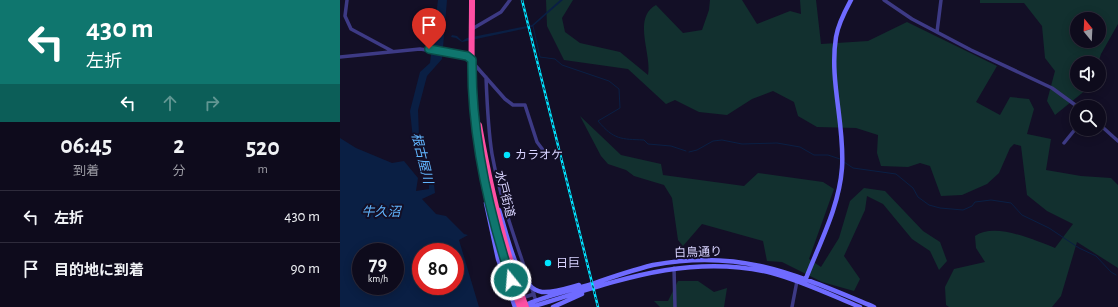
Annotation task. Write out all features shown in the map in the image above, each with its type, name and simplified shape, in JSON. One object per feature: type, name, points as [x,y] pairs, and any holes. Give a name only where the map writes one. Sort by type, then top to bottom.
[{"type":"highway","name":"水戸街道","points":[[472,0],[472,86],[482,155],[500,245],[520,299],[526,307]]},
{"type":"highway","name":"水戸街道","points":[[482,155],[521,307]]},
{"type":"main road","points":[[804,282],[837,198],[842,168],[842,148],[834,67],[836,35],[851,0]]},
{"type":"main road","points":[[482,155],[479,167],[490,228],[498,259],[515,307]]},
{"type":"main road","points":[[494,199],[522,277],[528,285],[537,291],[546,292],[619,278]]},
{"type":"main road","name":"白鳥通り","points":[[531,307],[667,263],[716,260],[762,266],[874,307]]},
{"type":"main road","name":"白鳥通り","points":[[630,274],[696,265],[732,266],[766,272],[804,282],[860,307]]},
{"type":"main road","points":[[553,307],[619,278]]},
{"type":"main road","name":"白鳥通り","points":[[521,307],[619,278]]},
{"type":"street","points":[[347,0],[345,16],[351,29],[393,51]]},
{"type":"street","points":[[472,29],[501,12],[510,0]]},
{"type":"street","points":[[884,0],[901,13],[937,32],[1047,85],[1070,101]]},
{"type":"street","points":[[937,32],[941,0]]},
{"type":"street","points":[[340,57],[393,51],[429,49],[467,56],[509,103],[513,105],[525,105],[537,142],[543,150]]},
{"type":"street","points":[[486,77],[492,153],[505,206],[538,307]]},
{"type":"street","points":[[1106,130],[1118,141]]},
{"type":"street","points":[[1064,143],[1070,136]]},
{"type":"street","points":[[482,155],[492,153]]},
{"type":"street","points":[[674,268],[675,307]]},
{"type":"street","points":[[792,307],[797,281]]},
{"type":"street","points":[[520,299],[534,294]]},
{"type":"green space","points":[[546,0],[573,0],[562,18],[565,32],[580,43],[620,52],[648,75],[649,66],[644,37],[645,18],[649,11],[656,5],[683,33],[702,30],[709,10],[710,0],[742,0],[757,24],[790,11],[801,14],[800,0],[816,0],[821,44],[868,41],[907,22],[997,66],[976,102],[1000,115],[1010,97],[1029,99],[1034,109],[1027,134],[1051,139],[1046,170],[1081,176],[1111,178],[1118,185],[1118,268],[1077,242],[1061,296],[1052,307],[949,307],[946,305],[945,287],[954,269],[985,262],[976,248],[975,236],[983,232],[1004,232],[1026,237],[1055,248],[1073,224],[1047,211],[1027,195],[1021,146],[1014,144],[1010,148],[999,173],[987,184],[962,195],[941,196],[930,166],[920,163],[908,167],[881,166],[877,153],[878,135],[856,128],[817,127],[798,116],[794,102],[773,91],[752,99],[727,115],[699,112],[675,100],[666,104],[628,69],[564,60],[547,26]]},
{"type":"green space","points":[[980,0],[1118,0],[1118,24],[1106,45],[1106,12],[1070,12],[1070,48],[1104,48],[1100,56],[1070,56],[1070,92],[1083,92],[1074,100],[1070,100],[1070,103],[1055,115],[1047,101],[1055,71],[1045,58],[1042,26],[1024,3],[980,3]]},
{"type":"green space","points":[[580,116],[621,155],[661,164],[663,175],[744,186],[758,173],[823,182],[834,189],[809,259],[821,267],[839,238],[850,201],[864,188],[885,191],[923,231],[940,242],[947,261],[939,270],[930,251],[912,239],[883,204],[867,196],[865,210],[844,256],[860,279],[854,291],[822,282],[782,262],[767,261],[763,241],[702,224],[683,246],[678,240],[672,198],[664,185],[634,176],[626,170],[608,164],[601,156]]},
{"type":"green space","points":[[678,281],[698,281],[714,292],[727,288],[724,307],[660,307],[654,301],[668,301]]},
{"type":"water","name":"牛久沼","points":[[438,0],[447,0],[442,59],[427,76],[418,110],[419,137],[425,152],[425,161],[433,176],[435,193],[422,199],[436,214],[446,216],[464,234],[468,235],[459,240],[460,243],[412,243],[412,295],[464,295],[464,257],[479,307],[340,307],[340,138],[356,148],[392,163],[404,161],[418,178],[416,191],[429,189],[429,181],[419,163],[420,154],[413,139],[410,111],[420,72],[430,63]]},
{"type":"water","points":[[560,0],[563,0],[532,27],[462,42],[451,37],[452,35],[457,36],[462,41],[467,38],[532,25]]},
{"type":"waterway","points":[[533,26],[540,57],[555,59],[562,65],[609,81],[619,89],[620,108],[598,121],[609,132],[624,139],[644,140],[648,144],[671,146],[686,151]]},
{"type":"waterway","points":[[689,152],[697,150],[713,141],[722,140],[742,144],[777,143],[800,147],[814,155],[828,155],[840,159]]},
{"type":"waterway","points":[[844,162],[853,168],[896,174],[913,188],[918,197],[929,205],[940,208],[963,210],[972,206],[975,202],[991,200],[1011,203],[1022,215],[1049,228],[1079,248],[1096,256],[1111,272],[1116,275]]},
{"type":"railway","points":[[522,0],[598,307]]},
{"type":"place","name":"カラオケ","points":[[507,155]]},
{"type":"place","name":"日巨","points":[[548,263]]},
{"type":"route","points":[[429,49],[467,56],[472,60],[472,86],[480,156],[489,202],[511,280]]},
{"type":"water label","name":"根古屋川","points":[[423,158]]}]
